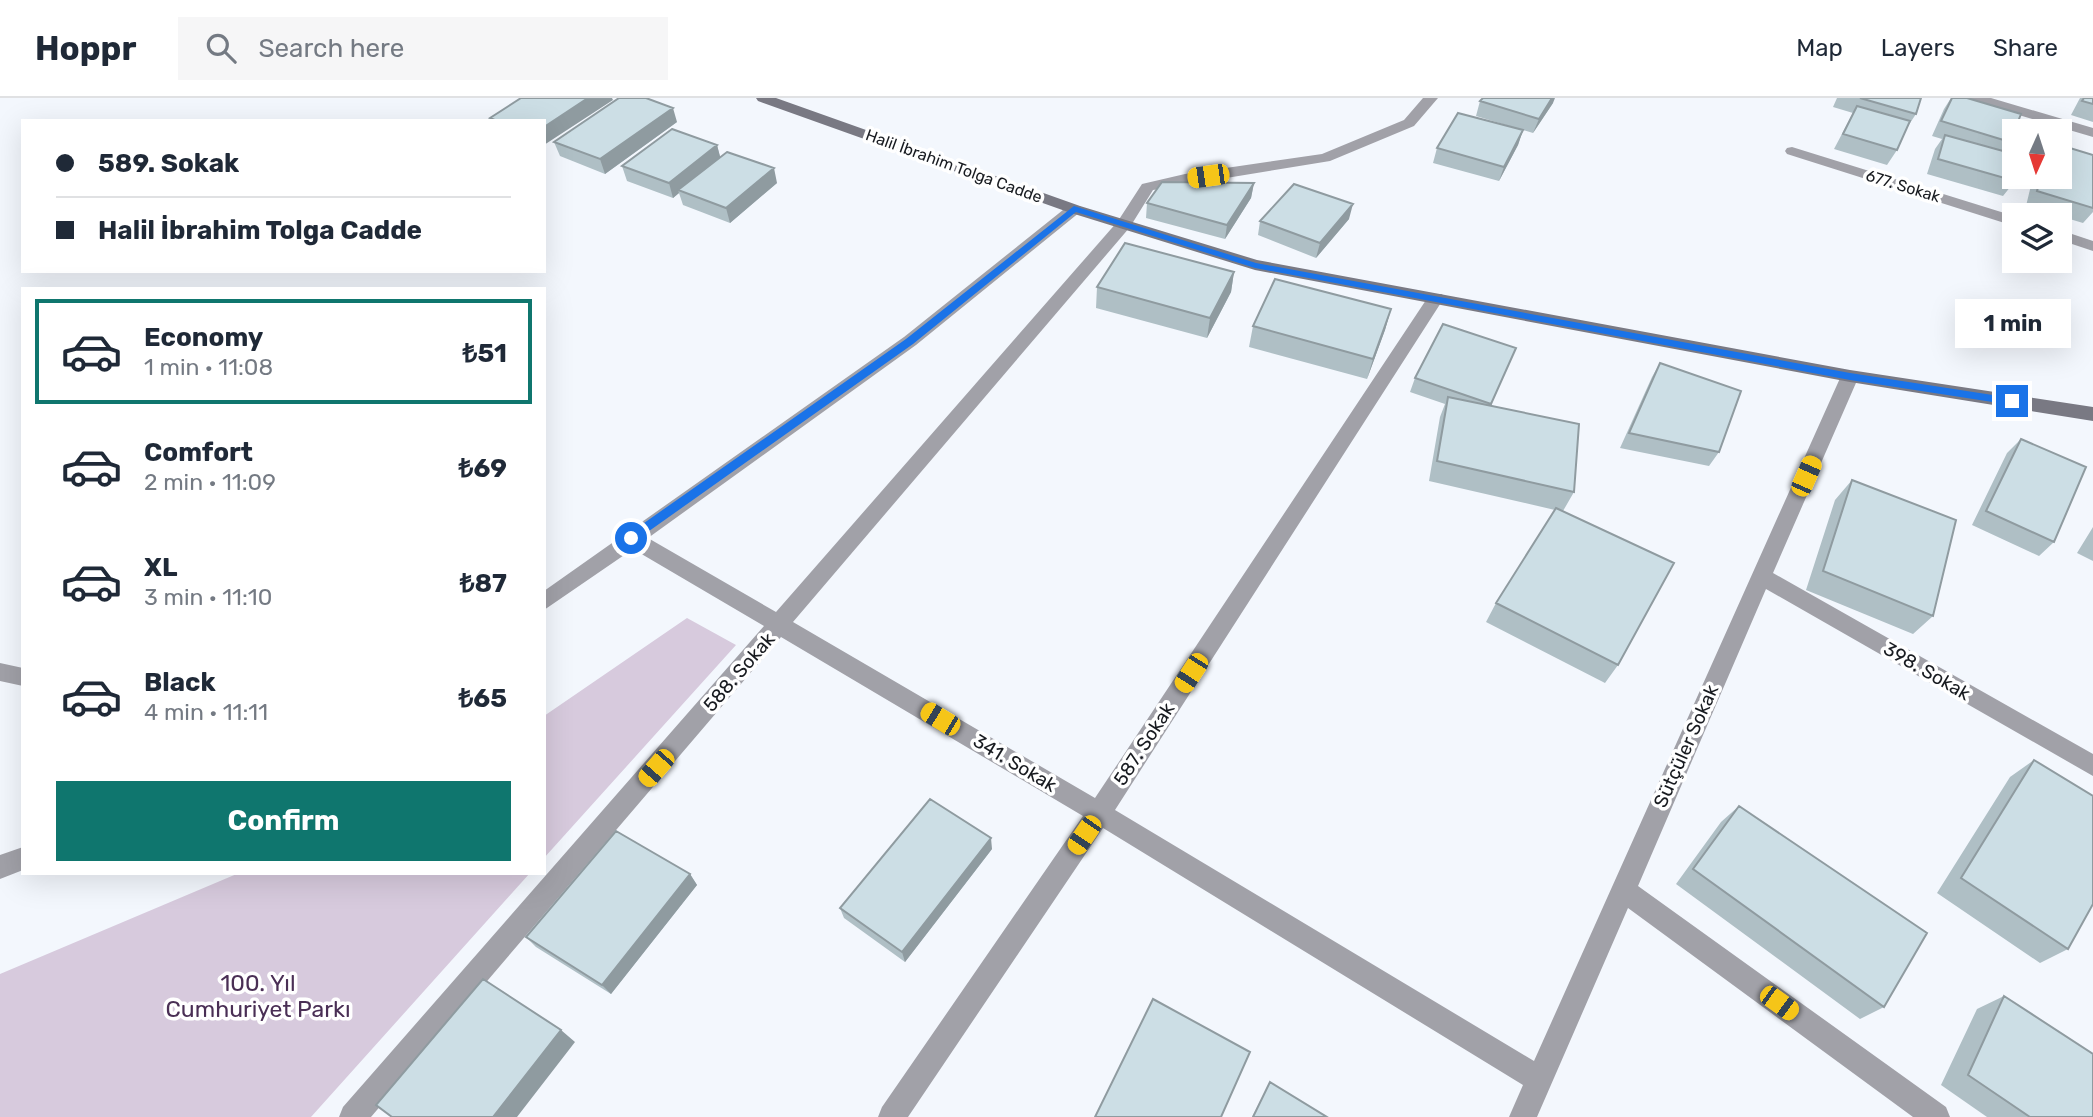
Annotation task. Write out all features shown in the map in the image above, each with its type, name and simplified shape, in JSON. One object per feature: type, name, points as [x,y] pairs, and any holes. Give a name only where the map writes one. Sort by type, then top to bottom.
[{"type":"street","name":"Halil İbrahim Tolga Cadde","points":[[763,98],[1074,209],[1255,265],[1850,376],[2093,414]]},
{"type":"street","name":"588. Sokak","points":[[353,1117],[1124,224],[1147,187],[1325,158],[1409,123],[1431,98]]},
{"type":"street","points":[[1976,98],[2093,133]]},
{"type":"street","name":"677. Sokak","points":[[1792,151],[2002,217]]},
{"type":"street","points":[[546,601],[909,341],[1074,209]]},
{"type":"street","points":[[2072,239],[2093,246]]},
{"type":"street","name":"587. Sokak","points":[[892,1117],[1099,813],[1436,298]]},
{"type":"street","name":"Sütçüler Sokak","points":[[1523,1117],[1850,376]]},
{"type":"street","name":"341. Sokak","points":[[631,538],[1099,813],[1540,1080]]},
{"type":"street","name":"398. Sokak","points":[[1761,576],[2093,766]]},
{"type":"street","points":[[0,672],[21,677]]},
{"type":"street","points":[[0,867],[21,859]]},
{"type":"street","points":[[1623,890],[1936,1117]]},
{"type":"green space","points":[[687,618],[736,645],[546,856],[546,715]]},
{"type":"green space","name":"100. Yıl Cumhuriyet Parkı","points":[[234,875],[528,875],[311,1117],[0,1117],[0,974]]},
{"type":"building","points":[[521,98],[588,98],[546,126],[546,119],[490,118]]},
{"type":"building","points":[[619,98],[646,98],[673,108],[600,159],[554,142]]},
{"type":"building","points":[[1483,98],[1552,98],[1539,119],[1480,101]]},
{"type":"building","points":[[1860,98],[1921,98],[1916,114]]},
{"type":"building","points":[[1952,98],[1967,98],[2021,114],[2019,119],[2002,119],[2002,140],[1941,121]]},
{"type":"building","points":[[2084,98],[2093,98],[2093,104],[2082,101]]},
{"type":"building","points":[[1857,106],[1910,121],[1897,150],[1843,134]]},
{"type":"building","points":[[1458,113],[1523,130],[1504,167],[1437,148]]},
{"type":"building","points":[[672,129],[717,145],[669,183],[622,166]]},
{"type":"building","points":[[1945,135],[2002,151],[2002,177],[1938,159]]},
{"type":"building","points":[[2072,149],[2093,155],[2093,208],[2037,191],[2072,189]]},
{"type":"building","points":[[727,152],[774,168],[726,208],[678,190]]},
{"type":"building","points":[[1162,182],[1254,183],[1227,225],[1147,203]]},
{"type":"building","points":[[1294,184],[1353,204],[1320,243],[1260,221]]},
{"type":"building","points":[[1125,243],[1234,272],[1210,318],[1097,287]]},
{"type":"building","points":[[1275,279],[1391,309],[1373,359],[1253,326]]},
{"type":"building","points":[[1443,324],[1516,348],[1491,404],[1415,378]]},
{"type":"building","points":[[1660,363],[1741,391],[1719,452],[1629,433]]},
{"type":"building","points":[[1448,397],[1579,424],[1574,492],[1437,461]]},
{"type":"building","points":[[2021,439],[2086,467],[2054,542],[1986,511]]},
{"type":"building","points":[[1852,480],[1956,520],[1933,616],[1823,571]]},
{"type":"building","points":[[1556,508],[1674,563],[1618,665],[1496,603]]},
{"type":"building","points":[[2034,760],[2093,796],[2093,904],[2068,949],[1961,878]]},
{"type":"building","points":[[930,799],[991,838],[902,952],[840,908]]},
{"type":"building","points":[[1739,806],[1927,933],[1884,1007],[1693,869]]},
{"type":"building","points":[[616,831],[690,874],[602,985],[526,937]]},
{"type":"building","points":[[483,979],[561,1030],[493,1117],[392,1117],[376,1105]]},
{"type":"building","points":[[2004,996],[2093,1054],[2093,1117],[2030,1117],[1968,1075]]},
{"type":"building","points":[[1153,999],[1250,1052],[1221,1117],[1095,1117]]},
{"type":"building","points":[[1270,1082],[1327,1117],[1253,1117]]},
{"type":"route","points":[[631,538],[909,341],[1074,209],[1255,265],[1850,376],[2012,401]]}]
